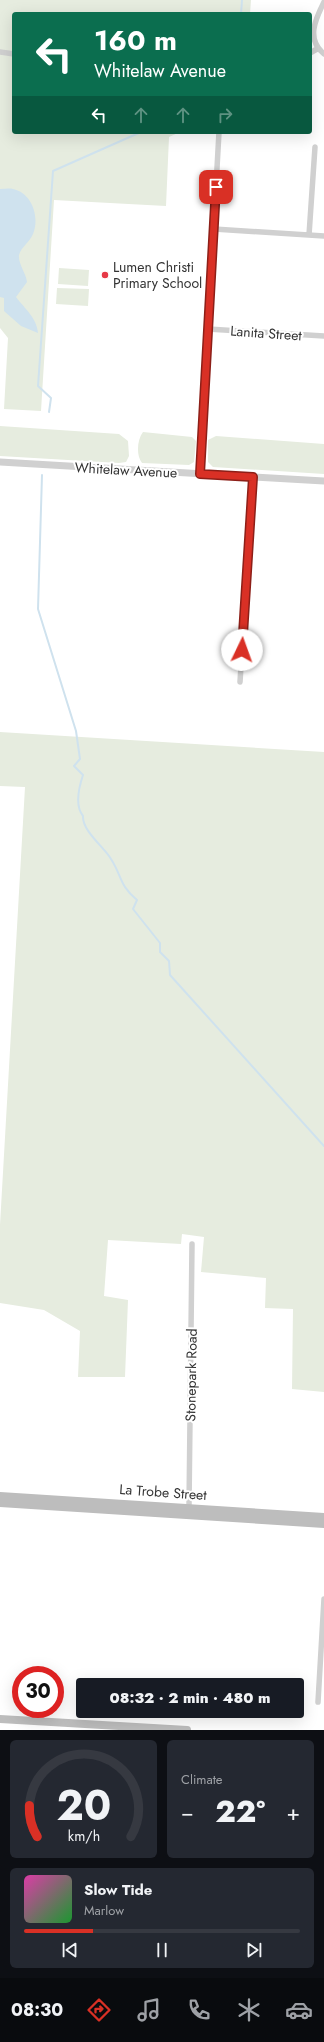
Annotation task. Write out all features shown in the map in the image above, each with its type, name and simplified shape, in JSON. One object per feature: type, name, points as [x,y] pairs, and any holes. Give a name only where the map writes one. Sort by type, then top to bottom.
[{"type":"main road","name":"La Trobe Street","points":[[0,1496],[189,1511],[324,1524]]},
{"type":"main road","name":"La Trobe Street","points":[[0,1503],[324,1516]]},
{"type":"main road","points":[[0,1720],[187,1730]]},
{"type":"street","points":[[324,2],[313,27],[313,38],[318,49],[324,54]]},
{"type":"street","points":[[312,52],[318,49]]},
{"type":"street","points":[[0,52],[12,54]]},
{"type":"street","points":[[200,474],[219,134]]},
{"type":"street","points":[[309,235],[315,147]]},
{"type":"street","points":[[214,229],[324,236]]},
{"type":"street","name":"Lanita Street","points":[[208,329],[324,336]]},
{"type":"street","name":"Whitelaw Avenue","points":[[0,462],[324,481]]},
{"type":"street","points":[[240,682],[253,477]]},
{"type":"street","name":"Stonepark Road","points":[[189,1511],[192,1244]]},
{"type":"street","points":[[318,1702],[324,1599]]},
{"type":"shaded area","points":[[0,0],[251,0],[250,12],[12,12],[12,134],[176,134],[169,137],[166,206],[54,200],[41,411],[4,409],[8,338],[0,328]]},
{"type":"shaded area","points":[[59,268],[89,270],[88,286],[58,284]]},
{"type":"shaded area","points":[[57,288],[89,289],[88,306],[56,304]]},
{"type":"shaded area","points":[[0,426],[119,434],[128,441],[129,456],[126,462],[119,463],[0,456]]},
{"type":"shaded area","points":[[143,432],[192,437],[196,441],[194,462],[189,465],[142,463],[138,448],[139,439]]},
{"type":"shaded area","points":[[216,436],[324,444],[324,474],[213,467],[208,462],[208,440]]},
{"type":"shaded area","points":[[0,732],[324,752],[324,1392],[292,1389],[293,1309],[265,1308],[266,1278],[201,1272],[204,1237],[182,1234],[181,1244],[108,1240],[104,1296],[128,1300],[125,1377],[78,1377],[80,1331],[44,1310],[0,1303],[0,1225],[25,787],[0,786]]},
{"type":"water","points":[[0,189],[20,191],[30,201],[35,213],[36,220],[33,234],[19,255],[27,282],[16,297],[33,318],[38,333],[21,326],[4,311],[4,298],[0,297]]},
{"type":"waterway","points":[[241,12],[242,0]]},
{"type":"waterway","points":[[49,412],[51,398],[38,386],[53,171],[136,134]]},
{"type":"waterway","points":[[42,475],[38,609],[76,731],[80,759],[74,766],[83,775],[78,801],[80,812],[83,816],[86,828],[111,859],[127,890],[137,900],[133,909],[160,943],[160,952],[169,961],[170,975],[324,1146]]},
{"type":"place","name":"Lumen Christi Primary School","points":[[105,275]]},
{"type":"route","points":[[216,187],[200,474],[253,477],[242,650]]}]
